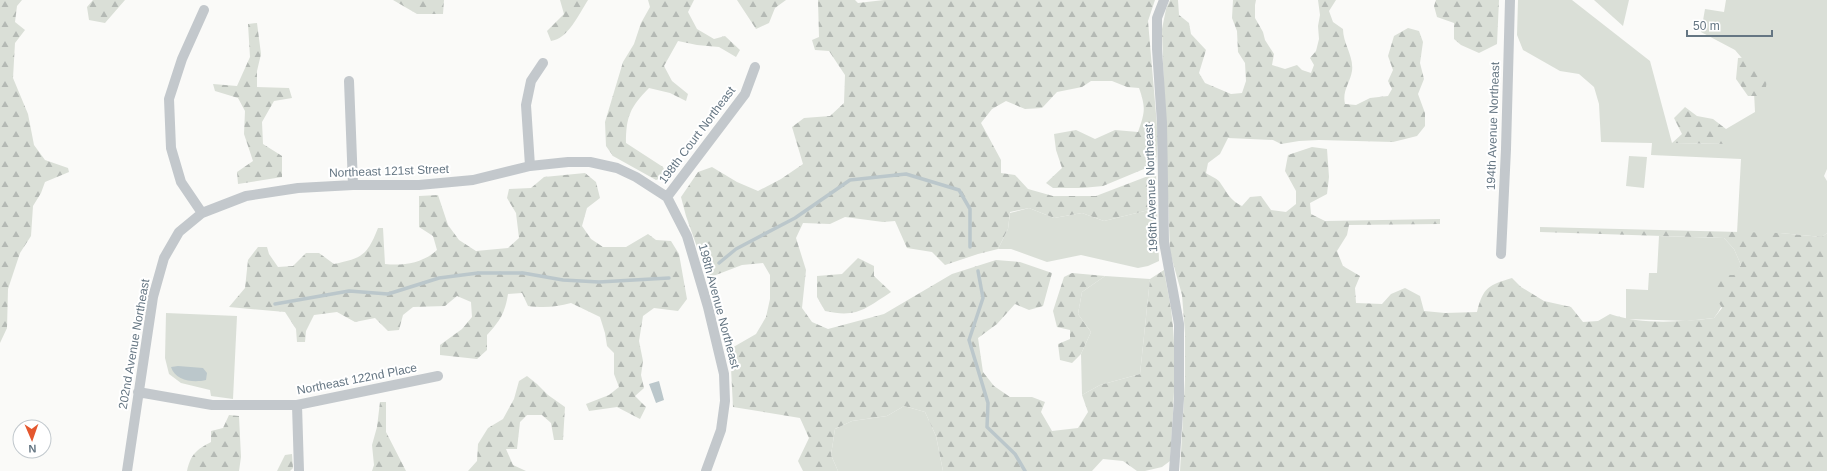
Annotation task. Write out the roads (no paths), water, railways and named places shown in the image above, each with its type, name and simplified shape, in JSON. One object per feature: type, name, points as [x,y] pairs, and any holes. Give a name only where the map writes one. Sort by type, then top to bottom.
[{"type":"street","name":"196th Avenue Northeast","points":[[1164,0],[1157,18],[1157,49],[1162,123],[1164,242],[1179,324],[1179,400],[1174,471]]},
{"type":"street","name":"194th Avenue Northeast","points":[[1502,254],[1510,0]]},
{"type":"street","points":[[202,213],[182,182],[171,148],[169,99],[182,58],[204,10]]},
{"type":"street","points":[[530,166],[526,105],[531,81],[543,63]]},
{"type":"street","name":"198th Court Northeast","points":[[668,197],[745,94],[755,67]]},
{"type":"street","points":[[349,81],[353,185]]},
{"type":"street","name":"Northeast 121st Street","points":[[202,213],[246,196],[298,188],[353,185],[419,186],[473,180],[530,166],[568,162],[590,162],[617,168],[636,177],[668,197]]},
{"type":"street","name":"198th Avenue Northeast","points":[[668,197],[687,236],[708,307],[724,374],[725,401],[721,430],[706,471]]},
{"type":"street","name":"202nd Avenue Northeast","points":[[128,471],[138,392],[153,298],[164,258],[179,232],[202,213]]},
{"type":"street","name":"Northeast 122nd Place","points":[[138,392],[212,405],[297,405],[438,376]]},
{"type":"street","points":[[297,405],[299,471]]},
{"type":"waterway","points":[[719,263],[736,249],[795,218],[850,180],[906,174],[959,190],[970,209],[970,247]]},
{"type":"waterway","points":[[978,271],[983,298],[969,340],[988,403],[987,427],[1015,454],[1025,471]]},
{"type":"waterway","points":[[275,304],[349,291],[388,294],[439,278],[478,273],[523,273],[563,280],[599,282],[669,278]]}]
